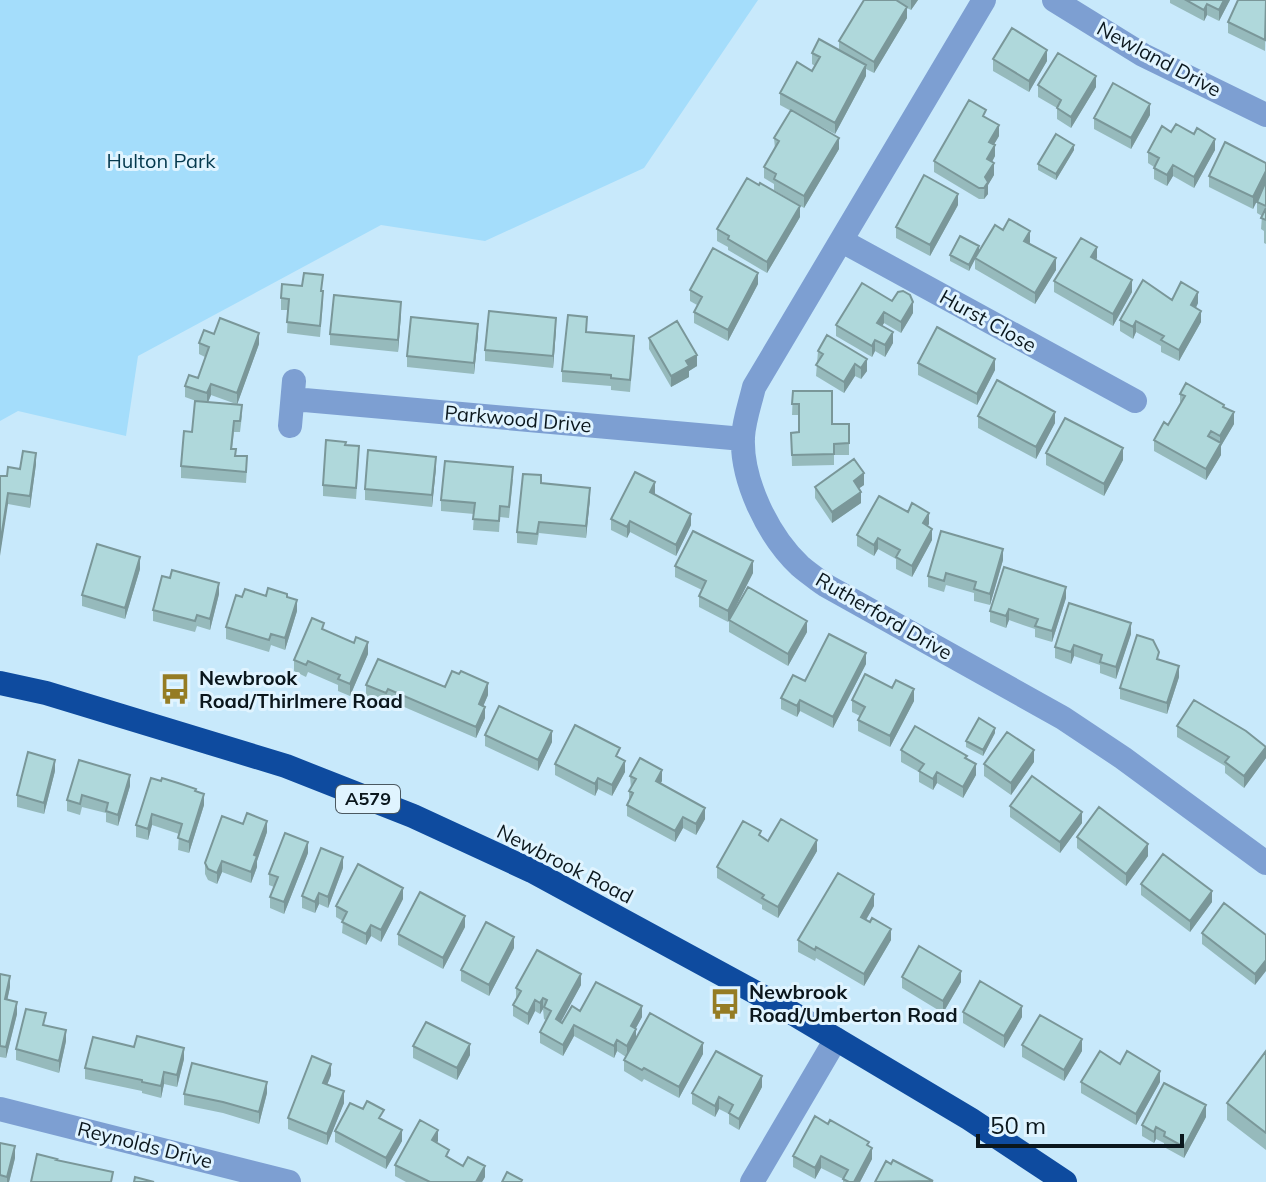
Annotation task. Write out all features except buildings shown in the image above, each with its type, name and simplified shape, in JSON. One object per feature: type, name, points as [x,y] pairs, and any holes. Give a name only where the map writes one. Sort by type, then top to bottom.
[{"type":"highway","name":"Newbrook Road","points":[[0,683],[46,693],[286,766],[413,816],[532,871],[756,992],[970,1119],[1065,1182]]},
{"type":"street","name":"Rutherford Drive","points":[[984,0],[754,387],[743,439],[746,475],[777,539],[799,565],[825,585],[1063,718],[1266,863]]},
{"type":"street","name":"Newland Drive","points":[[1054,0],[1143,55],[1266,115]]},
{"type":"street","name":"Hurst Close","points":[[842,241],[1134,403]]},
{"type":"street","name":"Parkwood Drive","points":[[290,426],[294,390],[743,439]]},
{"type":"street","points":[[752,1182],[836,1039]]},
{"type":"street","name":"Reynolds Drive","points":[[0,1109],[289,1182]]},
{"type":"green space","name":"Hulton Park","points":[[0,0],[758,0],[644,168],[485,241],[381,225],[138,356],[126,436],[18,411],[0,421]]},
{"type":"place","name":"Newbrook Road/Thirlmere Road","points":[[175,689]]},
{"type":"place","name":"Newbrook Road/Umberton Road","points":[[725,1004]]}]
